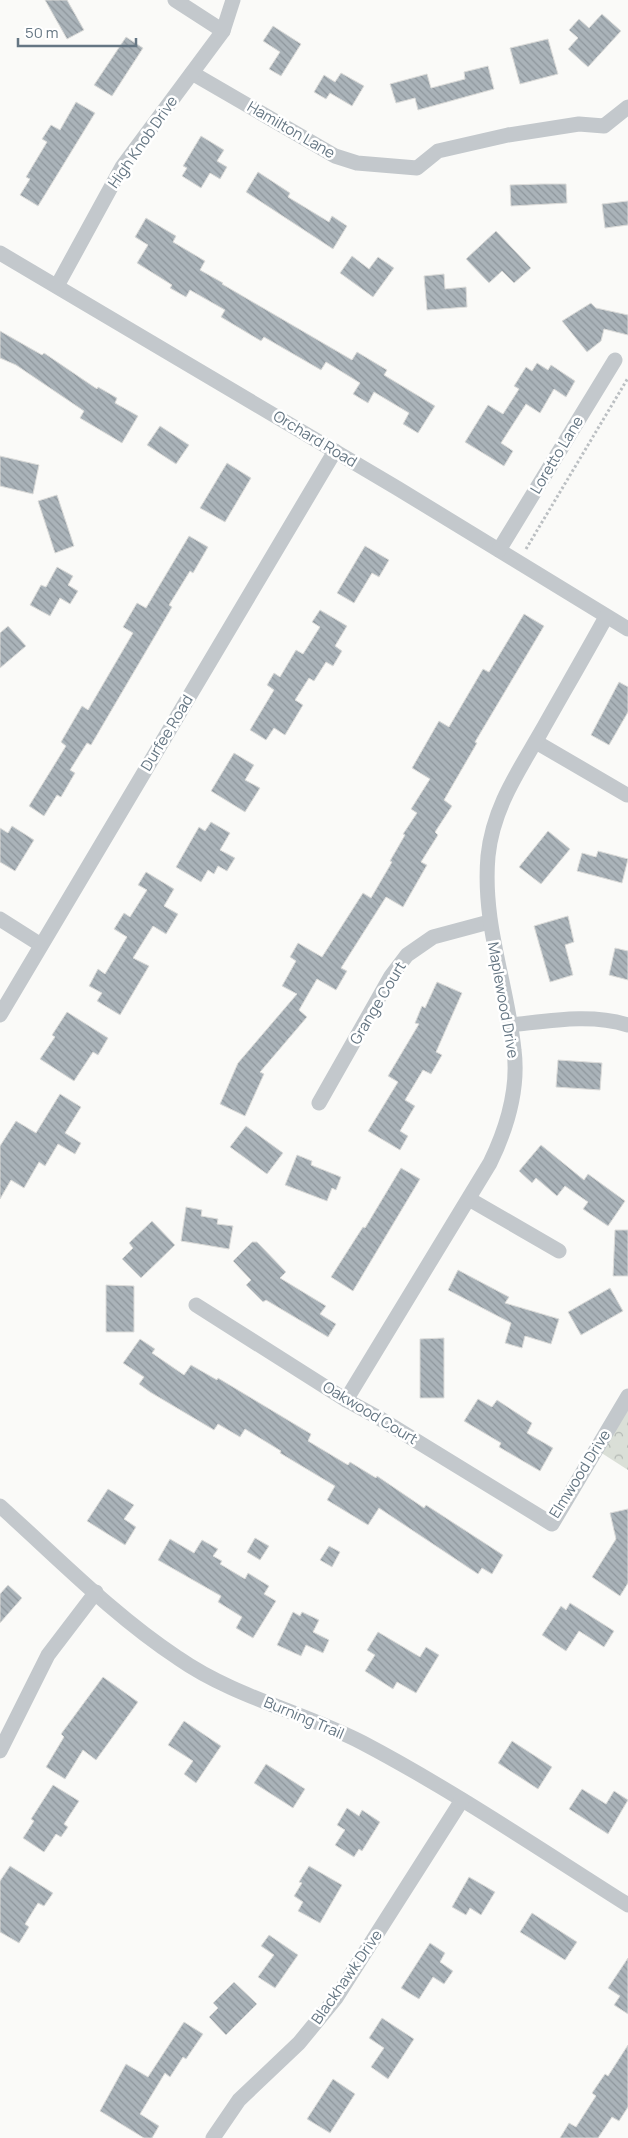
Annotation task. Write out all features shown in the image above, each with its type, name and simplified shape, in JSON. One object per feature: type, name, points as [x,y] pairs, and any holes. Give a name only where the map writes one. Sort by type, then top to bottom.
[{"type":"street","points":[[175,0],[224,31]]},
{"type":"street","name":"High Knob Drive","points":[[56,286],[122,167],[224,31],[233,0]]},
{"type":"street","name":"Hamilton Lane","points":[[192,73],[324,151],[357,163],[417,168],[438,152],[508,135],[579,124],[604,126],[628,107]]},
{"type":"street","name":"Orchard Road","points":[[0,253],[335,451],[628,629]]},
{"type":"street","name":"Loretto Lane","points":[[499,550],[615,360]]},
{"type":"street","name":"Durfee Road","points":[[0,1015],[335,451]]},
{"type":"street","name":"Maplewood Drive","points":[[346,1400],[469,1199],[497,1148],[510,1108],[515,1070],[510,1025],[489,922],[488,855],[496,816],[512,779],[536,742],[606,616]]},
{"type":"street","points":[[536,742],[627,795]]},
{"type":"street","points":[[0,919],[42,945]]},
{"type":"street","name":"Grange Court","points":[[319,1103],[391,976],[407,955],[433,937],[489,922]]},
{"type":"street","points":[[510,1025],[599,1019],[628,1026]]},
{"type":"street","points":[[469,1199],[558,1251]]},
{"type":"street","name":"Oakwood Court","points":[[196,1305],[346,1400],[545,1519]]},
{"type":"street","name":"Elmwood Drive","points":[[545,1519],[552,1524],[628,1396]]},
{"type":"street","name":"Burning Trail","points":[[0,1506],[141,1632],[198,1671],[361,1742],[462,1800],[628,1905]]},
{"type":"street","points":[[0,1751],[48,1655],[96,1592]]},
{"type":"street","name":"Blackhawk Drive","points":[[213,2138],[239,2100],[299,2043],[336,1998],[462,1800]]},
{"type":"path","points":[[518,562],[628,378]]},
{"type":"green space","points":[[628,1406],[628,1470],[600,1452]]},
{"type":"building","points":[[45,0],[67,0],[84,30],[67,39]]},
{"type":"building","points":[[602,14],[621,31],[588,67],[568,49],[578,38],[569,30],[579,19],[589,28]]},
{"type":"building","points":[[273,26],[301,44],[281,76],[269,69],[280,52],[263,41]]},
{"type":"building","points":[[126,37],[143,48],[112,96],[94,85]]},
{"type":"building","points":[[548,39],[558,74],[520,84],[510,48]]},
{"type":"building","points":[[488,66],[494,89],[418,110],[415,98],[396,103],[390,84],[427,74],[431,88],[465,79],[464,72]]},
{"type":"building","points":[[341,73],[364,86],[352,106],[330,93],[326,99],[314,92],[324,75],[335,82]]},
{"type":"building","points":[[76,102],[95,113],[38,206],[20,195],[30,179],[26,177],[47,142],[42,139],[51,125],[60,130]]},
{"type":"building","points":[[201,136],[224,150],[217,161],[227,167],[220,179],[210,173],[201,188],[182,176],[187,168],[183,166]]},
{"type":"building","points":[[258,172],[290,193],[288,197],[329,222],[332,216],[347,226],[333,249],[246,192]]},
{"type":"building","points":[[566,184],[567,203],[511,206],[510,185]]},
{"type":"building","points":[[628,201],[628,225],[605,228],[602,204]]},
{"type":"building","points":[[146,218],[176,236],[173,242],[205,261],[200,270],[352,360],[357,352],[387,370],[384,375],[435,406],[418,433],[403,424],[409,413],[374,392],[368,403],[353,394],[360,383],[326,362],[321,370],[264,337],[261,341],[221,317],[225,310],[190,290],[186,297],[170,288],[172,285],[137,263],[148,245],[135,237]]},
{"type":"building","points":[[496,231],[531,268],[514,283],[502,271],[489,283],[466,259]]},
{"type":"building","points":[[352,256],[369,269],[378,257],[394,268],[373,297],[340,273]]},
{"type":"building","points":[[444,274],[445,289],[466,287],[467,307],[427,310],[424,276]]},
{"type":"building","points":[[591,303],[596,308],[628,315],[628,335],[604,329],[601,341],[587,352],[562,321]]},
{"type":"building","points":[[0,331],[42,355],[44,353],[97,389],[98,387],[117,398],[115,403],[138,416],[122,443],[80,418],[84,411],[16,365],[0,358]]},
{"type":"building","points":[[537,363],[548,370],[551,365],[575,381],[566,397],[554,389],[540,413],[526,404],[501,443],[513,451],[504,466],[465,442],[488,405],[503,414],[519,389],[514,386],[526,367],[532,371]]},
{"type":"building","points":[[160,426],[189,445],[176,464],[147,445]]},
{"type":"building","points":[[0,456],[39,465],[33,494],[0,486]]},
{"type":"building","points":[[227,463],[251,478],[225,522],[200,508]]},
{"type":"building","points":[[57,495],[74,546],[55,553],[38,501]]},
{"type":"building","points":[[189,536],[208,547],[193,573],[190,571],[169,605],[172,607],[91,745],[87,743],[70,770],[75,773],[61,797],[57,795],[44,816],[29,806],[66,746],[61,742],[82,706],[88,710],[133,633],[123,627],[137,603],[146,608]]},
{"type":"building","points":[[365,546],[389,560],[379,577],[372,573],[354,603],[337,593]]},
{"type":"building","points":[[57,567],[73,576],[68,585],[78,591],[70,604],[60,598],[50,616],[30,605],[41,585],[46,587]]},
{"type":"building","points":[[320,610],[347,626],[335,646],[342,651],[333,666],[326,662],[314,681],[309,678],[295,700],[303,705],[285,735],[274,728],[266,740],[250,730],[274,690],[267,685],[274,673],[280,677],[296,650],[303,654],[320,627],[312,622]]},
{"type":"building","points":[[524,614],[544,626],[475,742],[477,743],[444,800],[452,806],[435,832],[438,835],[421,862],[427,865],[403,907],[386,897],[341,968],[347,971],[336,990],[317,979],[299,1010],[307,1017],[260,1072],[264,1074],[245,1116],[220,1104],[238,1063],[297,994],[282,986],[296,961],[290,957],[298,943],[322,957],[363,893],[371,898],[392,862],[390,861],[405,835],[403,834],[417,813],[411,809],[430,779],[412,768],[439,721],[449,727],[483,669],[489,672]]},
{"type":"building","points":[[8,626],[26,646],[0,668],[0,633]]},
{"type":"building","points":[[619,682],[628,687],[628,712],[609,745],[591,735]]},
{"type":"building","points":[[234,753],[254,765],[245,780],[260,788],[245,812],[211,791]]},
{"type":"building","points":[[211,822],[230,833],[220,850],[235,858],[227,871],[218,866],[214,874],[208,870],[201,882],[176,867],[199,827],[205,831]]},
{"type":"building","points":[[12,826],[34,840],[15,871],[0,862],[0,828],[8,833]]},
{"type":"building","points":[[548,831],[570,849],[541,884],[519,867]]},
{"type":"building","points":[[598,851],[628,859],[622,883],[577,871],[582,853],[596,857]]},
{"type":"building","points":[[146,872],[174,889],[164,906],[178,914],[166,934],[153,926],[133,958],[149,966],[120,1015],[97,1001],[102,993],[89,986],[98,969],[105,974],[127,937],[114,929],[124,913],[130,917],[147,890],[138,885]]},
{"type":"building","points":[[568,916],[574,942],[565,945],[573,975],[550,982],[534,926]]},
{"type":"building","points":[[615,948],[628,951],[628,980],[609,975]]},
{"type":"building","points":[[437,982],[462,993],[436,1052],[442,1055],[431,1074],[423,1070],[405,1100],[415,1106],[400,1131],[408,1136],[400,1150],[368,1131],[398,1082],[388,1076],[419,1024],[415,1023],[422,1006],[425,1008]]},
{"type":"building","points":[[67,1012],[108,1038],[98,1055],[93,1052],[74,1081],[40,1059],[55,1037],[52,1035]]},
{"type":"building","points":[[558,1060],[602,1063],[600,1090],[556,1087]]},
{"type":"building","points":[[60,1094],[81,1107],[65,1133],[81,1143],[75,1154],[58,1144],[45,1166],[39,1162],[24,1188],[11,1180],[0,1199],[0,1146],[16,1121],[36,1133]]},
{"type":"building","points":[[246,1126],[283,1153],[267,1174],[230,1147]]},
{"type":"building","points":[[541,1145],[584,1180],[588,1174],[625,1201],[608,1226],[583,1209],[588,1202],[565,1186],[557,1196],[536,1178],[532,1183],[519,1171]]},
{"type":"building","points":[[297,1155],[312,1161],[311,1165],[341,1177],[336,1190],[332,1188],[327,1201],[285,1185]]},
{"type":"building","points":[[401,1168],[420,1179],[353,1291],[331,1277],[363,1227],[365,1228]]},
{"type":"building","points":[[186,1207],[202,1210],[201,1216],[218,1219],[217,1224],[233,1226],[229,1249],[181,1241]]},
{"type":"building","points":[[152,1221],[175,1245],[141,1278],[122,1259],[133,1248],[129,1243]]},
{"type":"building","points":[[615,1230],[628,1230],[628,1276],[613,1276]]},
{"type":"building","points":[[252,1242],[257,1242],[286,1272],[280,1278],[326,1306],[320,1314],[336,1324],[328,1337],[266,1300],[263,1302],[246,1285],[251,1280],[233,1261]]},
{"type":"building","points":[[458,1270],[509,1297],[505,1303],[559,1319],[551,1344],[525,1336],[522,1348],[505,1343],[511,1323],[448,1290]]},
{"type":"building","points":[[106,1285],[134,1286],[134,1332],[106,1332]]},
{"type":"building","points":[[610,1288],[623,1311],[581,1335],[568,1312]]},
{"type":"building","points":[[444,1338],[444,1398],[420,1398],[420,1339]]},
{"type":"building","points":[[140,1339],[155,1349],[152,1353],[184,1375],[191,1365],[217,1380],[218,1378],[311,1434],[308,1441],[348,1465],[350,1462],[376,1478],[377,1476],[424,1508],[426,1505],[503,1555],[492,1574],[482,1568],[478,1574],[379,1508],[368,1525],[327,1500],[335,1486],[280,1453],[281,1451],[245,1429],[240,1437],[218,1424],[214,1430],[150,1392],[139,1384],[144,1377],[123,1363]]},
{"type":"building","points":[[478,1399],[492,1407],[497,1400],[532,1423],[527,1433],[553,1448],[540,1471],[499,1447],[501,1443],[464,1421]]},
{"type":"building","points":[[108,1489],[134,1505],[124,1519],[136,1527],[125,1545],[87,1521]]},
{"type":"building","points":[[628,1509],[628,1583],[620,1596],[592,1577],[616,1539],[610,1513]]},
{"type":"building","points":[[255,1538],[269,1546],[260,1560],[247,1552]]},
{"type":"building","points":[[170,1539],[194,1553],[202,1540],[218,1549],[213,1556],[222,1561],[220,1564],[245,1579],[248,1573],[269,1586],[264,1594],[276,1601],[253,1638],[236,1628],[242,1617],[218,1602],[221,1596],[158,1560]]},
{"type":"building","points":[[329,1546],[340,1552],[332,1567],[320,1560]]},
{"type":"building","points":[[8,1585],[22,1598],[0,1623],[0,1594]]},
{"type":"building","points":[[570,1603],[614,1631],[604,1647],[579,1631],[566,1651],[542,1635],[561,1606],[566,1610]]},
{"type":"building","points":[[293,1612],[300,1616],[302,1612],[319,1620],[313,1632],[329,1640],[323,1653],[306,1645],[301,1656],[277,1645]]},
{"type":"building","points":[[378,1632],[420,1657],[426,1647],[439,1655],[416,1693],[397,1682],[393,1689],[365,1671],[375,1655],[367,1650]]},
{"type":"building","points":[[103,1677],[138,1702],[96,1760],[83,1750],[65,1779],[46,1767],[64,1737],[61,1734]]},
{"type":"building","points":[[184,1721],[221,1746],[196,1783],[184,1774],[193,1761],[168,1745]]},
{"type":"building","points":[[512,1741],[552,1767],[538,1789],[498,1763]]},
{"type":"building","points":[[266,1764],[305,1789],[293,1808],[254,1783]]},
{"type":"building","points":[[53,1785],[79,1801],[64,1824],[68,1827],[61,1837],[56,1834],[44,1852],[23,1838],[34,1821],[31,1819]]},
{"type":"building","points":[[582,1789],[606,1804],[614,1791],[628,1800],[608,1834],[569,1809]]},
{"type":"building","points":[[347,1808],[359,1816],[362,1810],[380,1822],[362,1851],[359,1849],[354,1857],[335,1845],[345,1830],[337,1825]]},
{"type":"building","points":[[10,1866],[53,1893],[44,1906],[38,1903],[25,1924],[29,1927],[19,1943],[0,1932],[0,1881]]},
{"type":"building","points":[[309,1866],[342,1885],[320,1923],[298,1911],[303,1902],[294,1896],[302,1883],[299,1882]]},
{"type":"building","points":[[469,1877],[495,1892],[481,1915],[470,1908],[466,1915],[452,1907]]},
{"type":"building","points":[[532,1913],[577,1942],[565,1960],[520,1932]]},
{"type":"building","points":[[269,1935],[298,1955],[275,1988],[258,1977],[274,1955],[261,1946]]},
{"type":"building","points":[[430,1943],[445,1953],[440,1962],[453,1971],[444,1984],[433,1977],[419,1999],[401,1988]]},
{"type":"building","points":[[628,1958],[628,2014],[614,2005],[620,1996],[608,1988]]},
{"type":"building","points":[[234,1982],[257,2004],[226,2035],[209,2017],[218,2008],[213,2003]]},
{"type":"building","points":[[382,2018],[414,2039],[388,2079],[371,2067],[384,2048],[369,2038]]},
{"type":"building","points":[[184,2022],[203,2034],[186,2059],[183,2057],[170,2077],[165,2073],[140,2114],[159,2126],[152,2138],[144,2138],[100,2111],[126,2064],[148,2077]]},
{"type":"building","points":[[628,2045],[628,2107],[619,2121],[612,2117],[598,2138],[560,2138],[569,2123],[576,2127],[596,2096],[592,2093],[605,2074],[608,2076]]},
{"type":"building","points":[[333,2079],[355,2094],[330,2133],[307,2119]]}]
